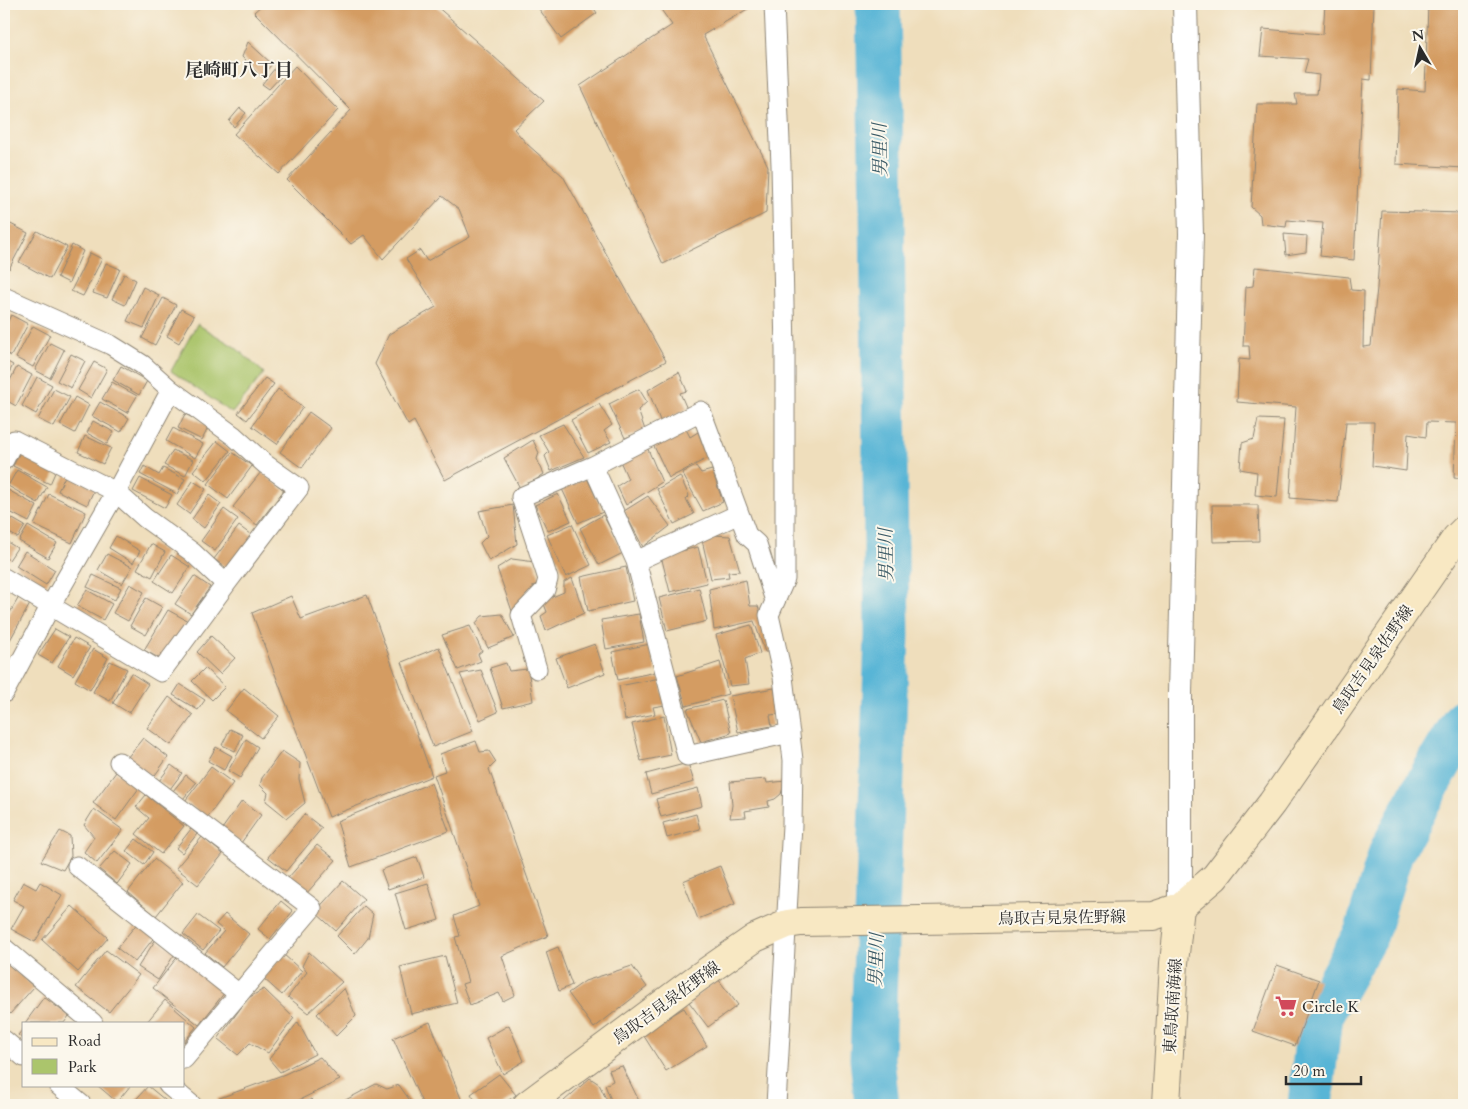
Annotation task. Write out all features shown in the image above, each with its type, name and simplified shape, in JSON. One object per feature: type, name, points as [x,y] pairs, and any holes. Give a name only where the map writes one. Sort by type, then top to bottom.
[{"type":"main road","name":"鳥取吉見泉佐野線","points":[[526,1105],[696,979],[755,938],[794,923],[1153,916],[1180,907],[1215,877],[1267,810],[1456,538],[1464,530]]},
{"type":"main road","name":"東鳥取南海線","points":[[1166,1105],[1174,963],[1180,907]]},
{"type":"street","points":[[774,4],[781,165],[785,350],[785,579],[769,615],[783,677],[793,760],[794,923],[776,1105]]},
{"type":"street","points":[[1180,907],[1180,694],[1191,234],[1185,4]]},
{"type":"street","points":[[4,297],[111,345],[143,365],[171,390],[234,436],[265,464],[299,488],[160,672],[4,578]]},
{"type":"street","points":[[4,693],[171,390]]},
{"type":"street","points":[[537,669],[521,615],[545,590],[548,578],[521,497],[592,466],[701,411],[746,535],[757,544],[775,601]]},
{"type":"street","points":[[4,460],[9,437],[116,492],[145,518],[192,552],[226,584]]},
{"type":"street","points":[[592,466],[636,561],[687,756],[790,734]]},
{"type":"street","points":[[636,561],[739,514]]},
{"type":"street","points":[[119,762],[312,908],[185,1058]]},
{"type":"street","points":[[77,866],[239,994]]},
{"type":"street","points":[[4,948],[92,1022]]},
{"type":"street","points":[[4,1040],[22,1055]]},
{"type":"street","points":[[59,1086],[82,1105]]},
{"type":"street","points":[[169,1086],[192,1105]]},
{"type":"green space","points":[[197,324],[235,347],[264,373],[232,413],[171,371]]},
{"type":"building","points":[[263,4],[434,4],[544,101],[514,129],[527,144],[563,176],[666,361],[445,480],[414,421],[408,425],[375,364],[389,334],[436,307],[406,259],[420,250],[427,261],[470,237],[459,209],[442,196],[383,259],[364,235],[351,244],[287,180],[351,110],[254,12]]},
{"type":"building","points":[[546,4],[591,4],[597,13],[561,39],[539,9]]},
{"type":"building","points":[[657,4],[756,4],[703,35],[768,166],[766,213],[663,264],[580,86],[672,25]]},
{"type":"building","points":[[1325,4],[1374,4],[1371,80],[1363,79],[1354,260],[1320,256],[1323,223],[1287,220],[1286,227],[1261,224],[1260,215],[1251,207],[1257,104],[1297,104],[1295,94],[1317,94],[1319,75],[1304,73],[1308,59],[1260,56],[1263,29],[1323,34]]},
{"type":"building","points":[[1428,4],[1464,4],[1464,168],[1396,164],[1398,89],[1425,91]]},
{"type":"building","points":[[248,42],[272,64],[261,77],[242,57]]},
{"type":"building","points":[[295,66],[338,110],[279,174],[234,134]]},
{"type":"building","points":[[276,67],[283,74],[269,89],[262,84]]},
{"type":"building","points":[[240,108],[246,113],[234,127],[229,121]]},
{"type":"building","points":[[1382,211],[1464,213],[1464,479],[1454,478],[1456,423],[1427,422],[1426,437],[1408,434],[1406,471],[1372,466],[1374,422],[1346,422],[1338,502],[1290,498],[1296,407],[1237,402],[1239,359],[1250,360],[1249,346],[1243,346],[1246,287],[1253,286],[1255,267],[1349,277],[1351,290],[1364,291],[1363,347],[1371,346]]},
{"type":"building","points":[[5,221],[28,233],[9,269],[4,266]]},
{"type":"building","points":[[37,231],[67,247],[50,279],[19,262]]},
{"type":"building","points":[[1284,234],[1307,236],[1306,252],[1286,255]]},
{"type":"building","points":[[72,245],[83,251],[69,283],[57,277]]},
{"type":"building","points":[[90,253],[102,259],[83,296],[71,291]]},
{"type":"building","points":[[106,263],[120,269],[107,298],[93,293]]},
{"type":"building","points":[[124,274],[136,280],[125,305],[112,299]]},
{"type":"building","points":[[143,287],[159,295],[144,328],[127,321]]},
{"type":"building","points":[[163,298],[176,305],[155,345],[142,338]]},
{"type":"building","points":[[181,309],[194,316],[179,343],[167,336]]},
{"type":"building","points":[[11,315],[28,324],[11,356],[4,352],[4,329]]},
{"type":"building","points":[[33,326],[50,335],[33,367],[16,358]]},
{"type":"building","points":[[50,343],[64,350],[50,378],[35,370]]},
{"type":"building","points":[[71,354],[85,361],[71,388],[57,381]]},
{"type":"building","points":[[4,360],[13,365],[4,383]]},
{"type":"building","points":[[94,362],[107,369],[91,398],[78,390]]},
{"type":"building","points":[[121,366],[147,381],[139,395],[113,380]]},
{"type":"building","points":[[17,367],[32,375],[16,406],[4,399],[4,392]]},
{"type":"building","points":[[679,372],[687,391],[680,393],[687,409],[661,423],[648,390]]},
{"type":"building","points":[[37,377],[52,385],[36,414],[22,406]]},
{"type":"building","points":[[265,378],[274,384],[247,420],[238,413]]},
{"type":"building","points":[[112,382],[137,396],[127,413],[102,399]]},
{"type":"building","points":[[54,389],[70,397],[54,427],[38,419]]},
{"type":"building","points":[[278,389],[303,407],[277,444],[252,426]]},
{"type":"building","points":[[639,389],[647,402],[638,410],[645,430],[625,438],[609,404]]},
{"type":"building","points":[[75,397],[89,405],[75,433],[60,425]]},
{"type":"building","points":[[100,402],[129,418],[121,432],[92,416]]},
{"type":"building","points":[[599,404],[612,425],[604,431],[611,442],[588,453],[571,420]]},
{"type":"building","points":[[309,412],[331,428],[302,468],[280,452]]},
{"type":"building","points":[[185,414],[209,426],[202,440],[178,428]]},
{"type":"building","points":[[1258,419],[1284,420],[1277,497],[1255,495],[1257,472],[1240,469],[1242,443],[1254,439]]},
{"type":"building","points":[[93,421],[114,432],[107,444],[87,433]]},
{"type":"building","points":[[563,424],[584,457],[551,471],[545,456],[549,452],[539,435]]},
{"type":"building","points":[[173,428],[203,444],[195,458],[166,441]]},
{"type":"building","points":[[686,429],[690,437],[698,432],[708,458],[669,478],[653,444]]},
{"type":"building","points":[[85,436],[111,448],[103,464],[78,452]]},
{"type":"building","points":[[533,440],[539,453],[537,459],[544,474],[521,490],[504,458]]},
{"type":"building","points":[[217,441],[230,451],[206,481],[193,471]]},
{"type":"building","points":[[647,447],[662,482],[626,505],[617,486],[628,479],[620,461]]},
{"type":"building","points":[[21,450],[57,468],[50,484],[13,466]]},
{"type":"building","points":[[173,450],[193,460],[185,476],[164,465]]},
{"type":"building","points":[[232,452],[252,466],[228,499],[208,484]]},
{"type":"building","points":[[144,466],[159,475],[163,468],[185,479],[177,494],[140,474]]},
{"type":"building","points":[[696,466],[701,473],[712,470],[723,502],[703,511],[682,473]]},
{"type":"building","points":[[17,470],[47,487],[38,503],[8,486]]},
{"type":"building","points":[[261,472],[284,490],[257,525],[233,507]]},
{"type":"building","points":[[66,474],[95,488],[87,505],[58,491]]},
{"type":"building","points":[[680,476],[689,496],[686,499],[694,514],[674,524],[657,489]]},
{"type":"building","points":[[140,478],[172,495],[165,508],[133,491]]},
{"type":"building","points":[[587,478],[603,512],[578,523],[562,489]]},
{"type":"building","points":[[193,481],[206,489],[189,514],[177,505]]},
{"type":"building","points":[[8,490],[37,506],[29,522],[4,509],[4,498]]},
{"type":"building","points":[[49,494],[86,512],[72,543],[34,525]]},
{"type":"building","points":[[558,494],[571,521],[548,531],[535,505]]},
{"type":"building","points":[[209,495],[221,504],[204,528],[192,519]]},
{"type":"building","points":[[648,496],[670,526],[643,547],[624,511]]},
{"type":"building","points":[[513,505],[517,544],[489,561],[480,543],[487,536],[479,511]]},
{"type":"building","points":[[1212,505],[1258,505],[1259,541],[1213,542]]},
{"type":"building","points":[[224,509],[238,519],[215,551],[201,541]]},
{"type":"building","points":[[4,514],[25,526],[18,538],[4,530]]},
{"type":"building","points":[[603,515],[623,553],[599,565],[580,528]]},
{"type":"building","points":[[572,524],[591,565],[566,577],[547,535]]},
{"type":"building","points":[[28,526],[57,543],[48,558],[19,541]]},
{"type":"building","points":[[239,526],[254,537],[229,570],[214,559]]},
{"type":"building","points":[[713,535],[730,536],[740,571],[728,572],[729,577],[711,579],[702,540]]},
{"type":"building","points":[[116,536],[140,551],[133,563],[109,548]]},
{"type":"building","points":[[4,540],[17,548],[9,560],[4,557]]},
{"type":"building","points":[[151,544],[165,552],[152,577],[137,569]]},
{"type":"building","points":[[698,547],[707,583],[670,592],[661,556]]},
{"type":"building","points":[[25,551],[55,570],[46,585],[16,566]]},
{"type":"building","points":[[107,554],[132,567],[122,584],[98,570]]},
{"type":"building","points":[[171,555],[190,567],[173,593],[154,581]]},
{"type":"building","points":[[512,559],[535,562],[541,582],[533,586],[534,596],[512,611],[497,568]]},
{"type":"building","points":[[626,567],[633,601],[588,611],[581,577]]},
{"type":"building","points":[[93,575],[121,588],[115,600],[87,587]]},
{"type":"building","points":[[194,576],[210,587],[191,614],[175,604]]},
{"type":"building","points":[[572,578],[584,613],[546,631],[541,616],[547,612],[543,601],[564,592],[564,582]]},
{"type":"building","points":[[746,580],[750,606],[758,606],[772,652],[765,652],[754,621],[714,630],[709,589]]},
{"type":"building","points":[[130,584],[144,592],[128,621],[113,613]]},
{"type":"building","points":[[699,588],[707,621],[667,631],[659,598]]},
{"type":"building","points":[[87,590],[112,604],[103,620],[77,606]]},
{"type":"building","points":[[367,595],[432,776],[329,817],[252,613],[291,596],[301,619]]},
{"type":"building","points":[[19,597],[30,604],[10,640],[4,636],[4,623]]},
{"type":"building","points":[[146,598],[162,607],[146,635],[130,626]]},
{"type":"building","points":[[168,610],[188,621],[164,661],[144,650]]},
{"type":"building","points":[[502,614],[514,637],[488,648],[476,623],[482,616]]},
{"type":"building","points":[[639,614],[644,642],[606,649],[601,620]]},
{"type":"building","points":[[751,625],[760,653],[745,659],[749,684],[730,686],[716,635]]},
{"type":"building","points":[[470,626],[482,651],[478,654],[481,661],[458,670],[442,635]]},
{"type":"building","points":[[55,629],[69,637],[52,663],[38,655]]},
{"type":"building","points":[[211,636],[235,658],[220,674],[197,652]]},
{"type":"building","points":[[74,638],[90,647],[73,675],[58,666]]},
{"type":"building","points":[[595,644],[605,673],[567,688],[556,658]]},
{"type":"building","points":[[650,644],[656,672],[618,680],[612,652]]},
{"type":"building","points":[[439,647],[473,731],[433,747],[402,662]]},
{"type":"building","points":[[93,649],[108,658],[90,690],[75,681]]},
{"type":"building","points":[[110,661],[127,669],[110,701],[93,692]]},
{"type":"building","points":[[720,662],[728,694],[686,706],[677,676]]},
{"type":"building","points":[[506,663],[509,671],[528,669],[533,701],[503,708],[490,668]]},
{"type":"building","points":[[205,668],[225,687],[212,700],[192,681]]},
{"type":"building","points":[[481,670],[498,712],[480,720],[460,674]]},
{"type":"building","points":[[131,673],[148,684],[129,713],[113,703]]},
{"type":"building","points":[[660,678],[665,705],[653,707],[655,714],[625,720],[619,686]]},
{"type":"building","points":[[180,684],[205,700],[198,710],[173,695]]},
{"type":"building","points":[[244,688],[279,716],[261,738],[226,711]]},
{"type":"building","points":[[774,688],[779,714],[770,715],[772,726],[738,732],[730,696]]},
{"type":"building","points":[[169,697],[193,715],[171,745],[147,728]]},
{"type":"building","points":[[723,700],[731,733],[701,742],[687,709]]},
{"type":"building","points":[[664,716],[671,755],[641,761],[632,724]]},
{"type":"building","points":[[230,729],[243,735],[235,751],[222,745]]},
{"type":"building","points":[[143,738],[168,757],[153,778],[127,758]]},
{"type":"building","points":[[246,739],[258,747],[240,778],[228,771]]},
{"type":"building","points":[[476,741],[480,752],[489,751],[496,762],[489,769],[548,936],[502,956],[515,995],[503,1001],[499,993],[470,1005],[462,984],[468,982],[455,937],[460,936],[454,916],[479,906],[434,775],[445,771],[440,754]]},
{"type":"building","points":[[216,747],[232,756],[224,770],[208,761]]},
{"type":"building","points":[[282,751],[300,763],[299,779],[305,803],[287,818],[266,801],[268,793],[260,785],[262,778]]},
{"type":"building","points":[[688,763],[694,782],[651,794],[646,774]]},
{"type":"building","points":[[171,765],[182,773],[170,789],[159,781]]},
{"type":"building","points":[[211,767],[233,783],[207,818],[185,801]]},
{"type":"building","points":[[116,772],[139,788],[116,820],[93,803]]},
{"type":"building","points":[[186,775],[196,783],[183,799],[173,791]]},
{"type":"building","points":[[766,779],[767,783],[785,781],[781,794],[775,799],[768,801],[769,807],[745,811],[746,817],[730,818],[732,805],[730,782]]},
{"type":"building","points":[[431,783],[449,831],[351,867],[337,821]]},
{"type":"building","points":[[698,788],[702,806],[661,817],[656,799]]},
{"type":"building","points":[[146,795],[184,826],[161,854],[136,834],[149,818],[136,807]]},
{"type":"building","points":[[242,801],[261,815],[241,843],[222,829]]},
{"type":"building","points":[[94,809],[123,830],[97,863],[84,852],[94,837],[84,825]]},
{"type":"building","points":[[304,814],[322,828],[286,871],[268,857]]},
{"type":"building","points":[[696,814],[700,829],[667,838],[663,823]]},
{"type":"building","points":[[191,829],[197,834],[182,853],[176,848]]},
{"type":"building","points":[[60,831],[70,836],[71,856],[63,870],[41,861]]},
{"type":"building","points":[[202,837],[223,854],[198,885],[176,868]]},
{"type":"building","points":[[136,839],[153,852],[144,865],[126,851]]},
{"type":"building","points":[[317,845],[336,860],[306,894],[288,878]]},
{"type":"building","points":[[115,851],[132,864],[117,884],[99,869]]},
{"type":"building","points":[[417,857],[424,877],[388,889],[381,870]]},
{"type":"building","points":[[154,859],[183,882],[156,916],[128,892]]},
{"type":"building","points":[[720,866],[735,904],[698,919],[683,881]]},
{"type":"building","points":[[343,881],[364,899],[336,931],[315,912]]},
{"type":"building","points":[[23,882],[36,889],[40,882],[62,895],[35,942],[11,929],[24,906],[13,900]]},
{"type":"building","points":[[428,883],[439,920],[406,930],[395,893]]},
{"type":"building","points":[[281,901],[293,911],[270,939],[258,929]]},
{"type":"building","points":[[72,906],[108,938],[78,972],[42,940]]},
{"type":"building","points":[[364,906],[373,914],[368,938],[355,954],[337,936]]},
{"type":"building","points":[[225,914],[249,934],[222,967],[205,953],[224,931],[216,924]]},
{"type":"building","points":[[198,915],[219,931],[203,950],[183,934]]},
{"type":"building","points":[[139,921],[156,935],[135,962],[117,948]]},
{"type":"building","points":[[156,939],[176,952],[158,980],[138,967]]},
{"type":"building","points":[[558,947],[572,985],[559,991],[546,952]]},
{"type":"building","points":[[106,950],[139,975],[109,1012],[76,987]]},
{"type":"building","points":[[309,952],[342,982],[308,1013],[288,997],[307,972],[302,966]]},
{"type":"building","points":[[283,954],[302,971],[282,995],[263,978]]},
{"type":"building","points":[[179,955],[225,992],[199,1025],[153,988]]},
{"type":"building","points":[[445,956],[457,1003],[411,1014],[400,967]]},
{"type":"building","points":[[7,963],[34,987],[10,1014],[4,1009],[4,966]]},
{"type":"building","name":"Circle K","points":[[1277,965],[1319,980],[1295,1046],[1253,1031]]},
{"type":"building","points":[[632,966],[647,987],[594,1028],[568,993],[585,981]]},
{"type":"building","points":[[718,979],[738,1005],[708,1027],[689,1002]]},
{"type":"building","points":[[344,988],[356,1016],[336,1036],[317,1014]]},
{"type":"building","points":[[264,989],[294,1018],[268,1053],[250,1043],[238,1055],[218,1039],[248,998]]},
{"type":"building","points":[[44,997],[69,1016],[65,1022],[26,1022]]},
{"type":"building","points":[[165,1000],[196,1027],[185,1041],[185,1022],[147,1022]]},
{"type":"building","points":[[684,1008],[707,1046],[666,1071],[642,1033]]},
{"type":"building","points":[[298,1022],[315,1054],[280,1072],[269,1059]]},
{"type":"building","points":[[430,1022],[462,1101],[450,1105],[423,1105],[393,1038]]},
{"type":"building","points":[[509,1025],[524,1061],[503,1074],[486,1038]]},
{"type":"building","points":[[22,1030],[22,1038],[18,1035]]},
{"type":"building","points":[[320,1057],[340,1080],[289,1105],[222,1105],[217,1099],[285,1074]]},
{"type":"building","points":[[622,1066],[641,1105],[613,1105],[605,1085],[613,1081],[609,1070]]},
{"type":"building","points":[[499,1074],[516,1095],[502,1105],[478,1105],[471,1094]]},
{"type":"building","points":[[590,1078],[599,1084],[609,1105],[567,1105],[564,1101]]},
{"type":"building","points":[[376,1084],[387,1089],[399,1085],[411,1102],[408,1105],[336,1105]]},
{"type":"building","points":[[98,1086],[130,1086],[117,1102]]},
{"type":"building","points":[[148,1086],[171,1105],[131,1105]]},
{"type":"building","points":[[311,1099],[316,1105],[302,1105]]},
{"type":"waterway","name":"男里川","points":[[877,1105],[872,1059],[887,635],[878,4]]},
{"type":"waterway","points":[[1310,1105],[1320,1015],[1366,934],[1391,852],[1464,722]]},
{"type":"place","name":"Circle K","points":[[1286,1006]]},
{"type":"district","name":"尾崎町八丁目","points":[[239,70]]}]
